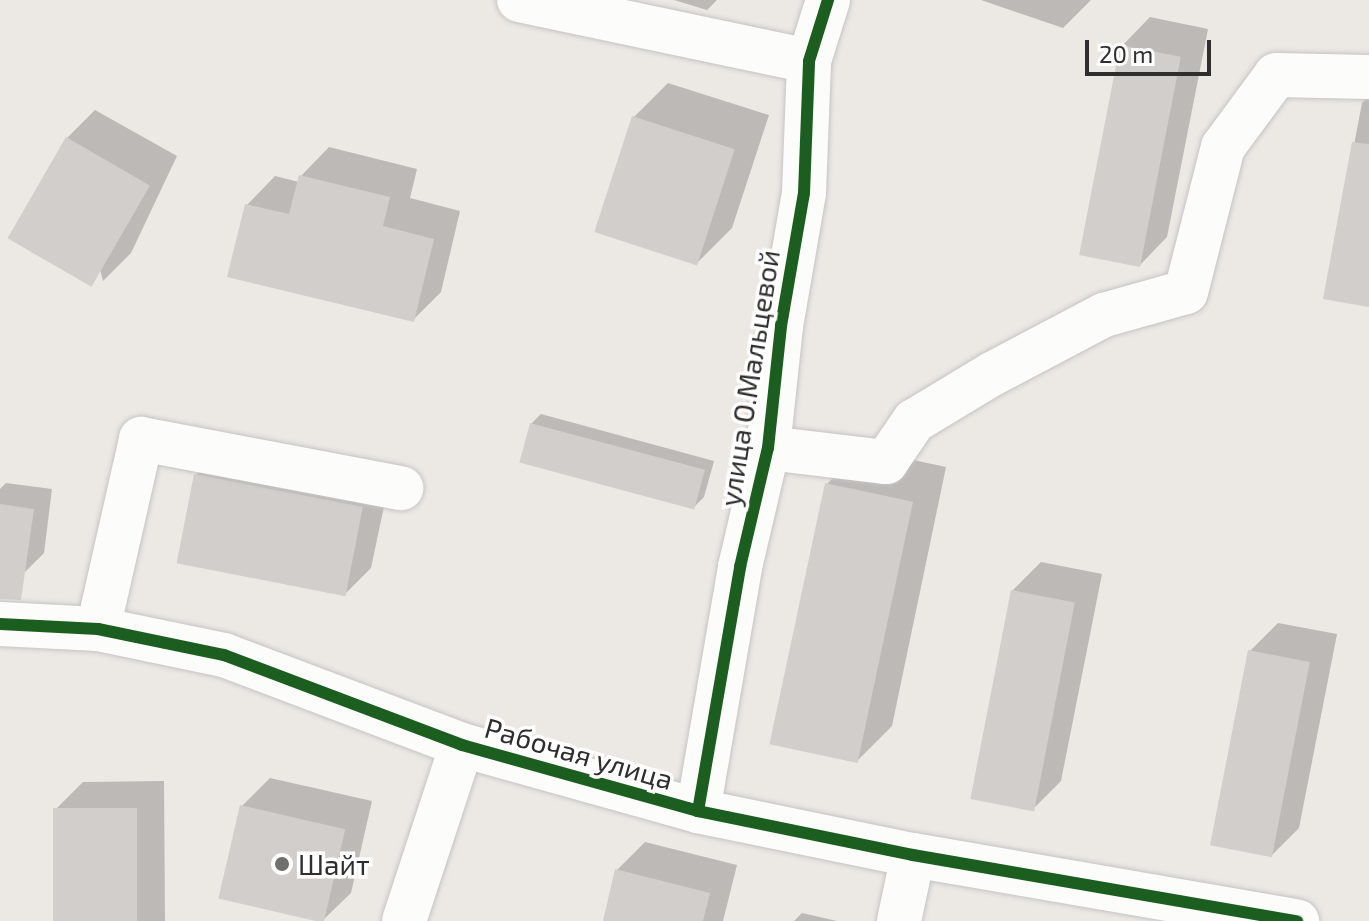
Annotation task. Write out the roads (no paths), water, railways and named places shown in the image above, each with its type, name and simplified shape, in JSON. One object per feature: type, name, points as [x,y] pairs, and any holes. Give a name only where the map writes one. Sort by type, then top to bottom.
[{"type":"street","points":[[519,0],[809,61]]},
{"type":"street","name":"улица О.Мальцевой","points":[[698,811],[740,567],[768,448],[781,326],[804,193],[809,61],[828,0]]},
{"type":"street","points":[[768,448],[886,462],[914,421],[992,374],[1104,315],[1186,292],[1223,147],[1276,75],[1369,77]]},
{"type":"street","points":[[98,629],[141,439],[401,488]]},
{"type":"street","name":"Рабочая улица","points":[[0,624],[98,629],[224,655],[462,745],[698,811],[913,855],[1297,921]]},
{"type":"street","points":[[404,921],[462,745]]},
{"type":"street","points":[[899,921],[913,855]]},
{"type":"place","name":"Шайт","points":[[282,864]]}]
